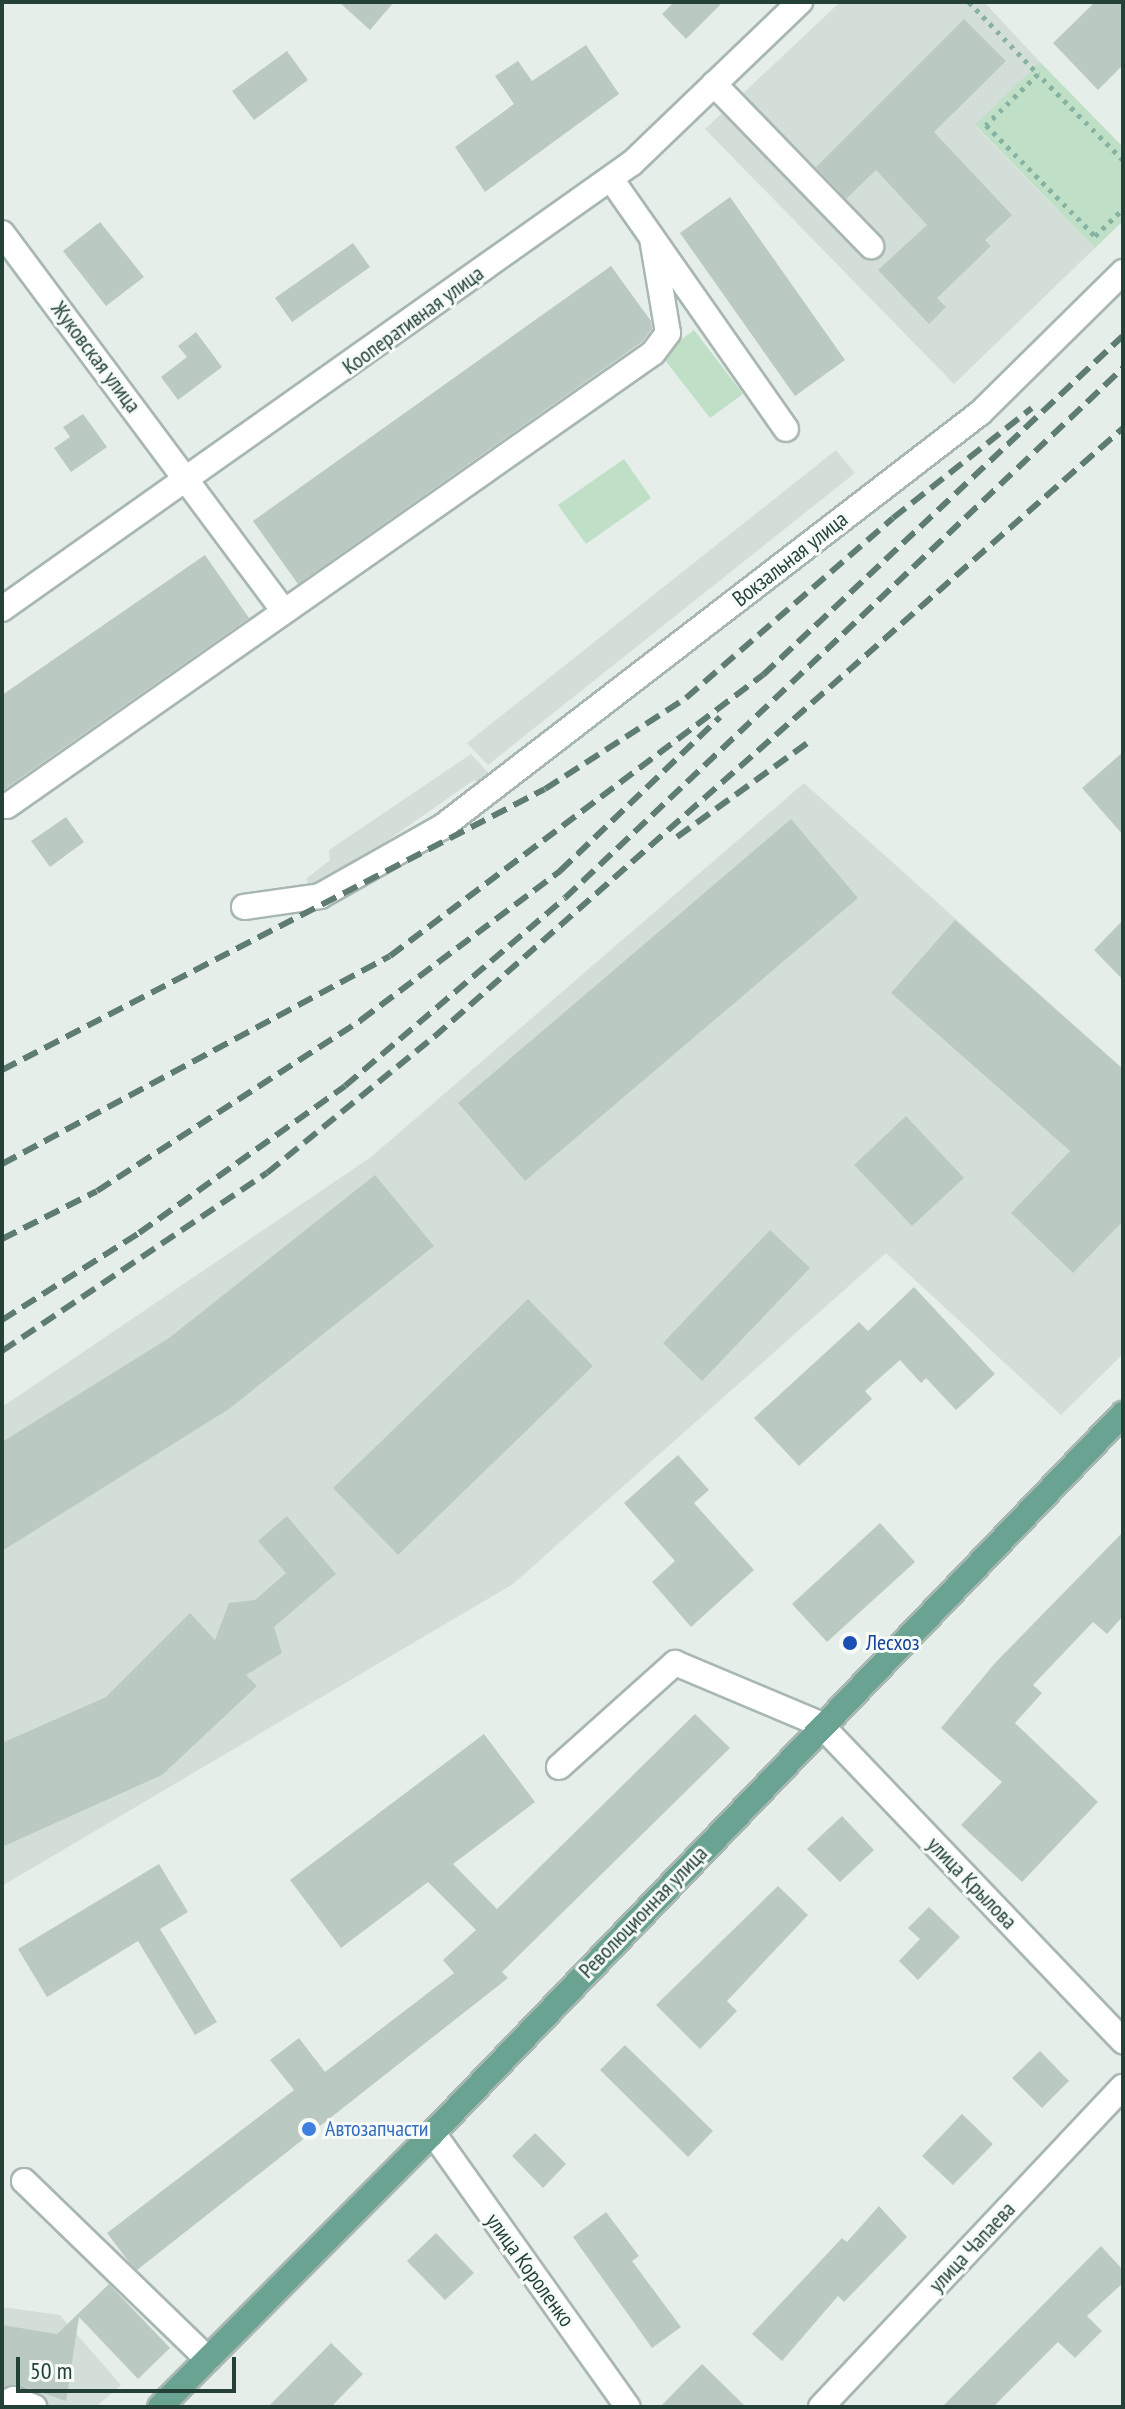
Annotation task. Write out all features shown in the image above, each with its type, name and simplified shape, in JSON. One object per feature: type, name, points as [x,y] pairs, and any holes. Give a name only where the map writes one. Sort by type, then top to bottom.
[{"type":"main road","name":"Революционная улица","points":[[160,2407],[433,2133],[820,1724],[1119,1425]]},
{"type":"street","name":"Кооперативная улица","points":[[2,609],[190,480],[611,179],[800,2]]},
{"type":"street","points":[[714,84],[871,246]]},
{"type":"street","points":[[611,179],[786,429]]},
{"type":"street","name":"Жуковская улица","points":[[2,233],[190,480],[284,612]]},
{"type":"street","points":[[7,806],[664,343],[668,333],[652,238]]},
{"type":"street","name":"Вокзальная улица","points":[[244,907],[320,896],[442,827],[980,413],[1123,272]]},
{"type":"street","points":[[559,1767],[675,1663],[820,1724]]},
{"type":"street","name":"улица Крылова","points":[[820,1724],[1123,2041]]},
{"type":"street","name":"улица Чапаева","points":[[821,2407],[1123,2087]]},
{"type":"street","name":"улица Короленко","points":[[433,2133],[628,2407]]},
{"type":"street","points":[[24,2181],[208,2359]]},
{"type":"street","points":[[2,2404],[14,2399],[34,2407]]},
{"type":"path","points":[[969,2],[1123,160]]},
{"type":"path","points":[[1038,74],[986,125],[1095,236],[1123,209]]},
{"type":"shaded area","points":[[840,2],[984,2],[1040,62],[975,126],[1095,248],[954,384],[705,129]]},
{"type":"shaded area","points":[[836,450],[855,473],[488,765],[467,743]]},
{"type":"shaded area","points":[[471,754],[493,778],[482,786],[474,780],[314,892],[306,879],[330,860],[329,850]]},
{"type":"shaded area","points":[[804,783],[1123,1069],[1123,1354],[1061,1415],[886,1253],[513,1584],[2,1886],[2,1407],[371,1157]]},
{"type":"shaded area","points":[[2,2307],[60,2315],[121,2385],[96,2407],[2,2407]]},
{"type":"green space","points":[[1040,62],[1123,147],[1123,221],[1095,248],[975,125]]},
{"type":"green space","points":[[694,330],[743,394],[710,418],[661,355]]},
{"type":"green space","points":[[624,459],[651,498],[586,544],[558,505]]},
{"type":"building","points":[[339,2],[394,2],[370,30]]},
{"type":"building","points":[[674,2],[723,2],[686,39],[662,14]]},
{"type":"building","points":[[1095,2],[1123,2],[1123,65],[1098,90],[1053,43]]},
{"type":"building","points":[[964,19],[1006,61],[934,132],[1012,215],[985,240],[991,246],[937,298],[946,307],[929,324],[878,270],[927,225],[876,170],[846,199],[816,167]]},
{"type":"building","points":[[586,45],[619,94],[485,192],[455,147],[514,104],[495,76],[518,61],[532,81]]},
{"type":"building","points":[[287,51],[308,80],[254,120],[232,91]]},
{"type":"building","points":[[730,197],[845,360],[795,396],[680,233]]},
{"type":"building","points":[[100,222],[144,277],[106,306],[63,251]]},
{"type":"building","points":[[353,243],[370,267],[292,322],[275,298]]},
{"type":"building","points":[[611,266],[651,321],[652,329],[642,342],[298,584],[253,521]]},
{"type":"building","points":[[196,332],[222,367],[178,400],[161,377],[187,357],[178,346]]},
{"type":"building","points":[[83,414],[107,447],[71,472],[54,448],[70,437],[63,427]]},
{"type":"building","points":[[205,555],[249,618],[2,791],[2,695]]},
{"type":"building","points":[[1123,752],[1123,835],[1082,788]]},
{"type":"building","points":[[66,817],[84,842],[50,867],[31,841]]},
{"type":"building","points":[[791,819],[858,898],[525,1181],[458,1103]]},
{"type":"building","points":[[955,920],[1123,1069],[1123,1221],[1073,1273],[1011,1213],[1070,1151],[891,993]]},
{"type":"building","points":[[1123,920],[1123,980],[1094,950]]},
{"type":"building","points":[[906,1116],[964,1178],[912,1226],[854,1165]]},
{"type":"building","points":[[375,1175],[434,1246],[229,1409],[2,1551],[2,1442],[169,1338]]},
{"type":"building","points":[[770,1230],[810,1268],[702,1381],[663,1343]]},
{"type":"building","points":[[914,1287],[995,1374],[956,1410],[926,1378],[921,1383],[900,1360],[865,1391],[872,1399],[799,1466],[754,1418],[859,1322],[868,1331]]},
{"type":"building","points":[[528,1299],[593,1366],[398,1555],[333,1488]]},
{"type":"building","points":[[678,1455],[709,1490],[694,1503],[754,1570],[691,1627],[652,1582],[675,1561],[624,1503]]},
{"type":"building","points":[[287,1516],[336,1574],[274,1627],[282,1653],[246,1675],[257,1686],[162,1775],[2,1847],[2,1743],[106,1697],[190,1613],[215,1640],[229,1603],[255,1600],[286,1573],[258,1541]]},
{"type":"building","points":[[880,1523],[915,1562],[827,1642],[792,1604]]},
{"type":"building","points":[[1123,1532],[1123,1616],[1107,1634],[1093,1622],[1033,1685],[1042,1693],[1015,1723],[1098,1802],[1022,1882],[961,1825],[1002,1782],[941,1728],[995,1663]]},
{"type":"building","points":[[695,1714],[730,1748],[502,1972],[508,1978],[137,2270],[129,2262],[107,2233],[294,2090],[270,2060],[299,2038],[325,2072],[454,1973],[443,1960],[476,1930],[428,1882],[341,1948],[290,1880],[484,1734],[535,1802],[453,1864],[497,1909]]},
{"type":"building","points":[[842,1816],[874,1850],[840,1882],[807,1849]]},
{"type":"building","points":[[159,1864],[188,1912],[160,1929],[217,2022],[195,2035],[138,1941],[47,1997],[18,1949]]},
{"type":"building","points":[[778,1886],[808,1915],[727,2001],[737,2011],[700,2049],[656,2005]]},
{"type":"building","points":[[929,1907],[960,1937],[918,1980],[899,1961],[920,1939],[908,1928]]},
{"type":"building","points":[[625,2045],[713,2131],[688,2157],[600,2070]]},
{"type":"building","points":[[1040,2051],[1069,2081],[1042,2108],[1012,2078]]},
{"type":"building","points":[[962,2114],[993,2144],[953,2185],[922,2156]]},
{"type":"building","points":[[535,2133],[566,2164],[543,2188],[512,2156]]},
{"type":"building","points":[[879,2206],[907,2237],[844,2302],[838,2296],[782,2361],[752,2334],[842,2238],[847,2242]]},
{"type":"building","points":[[606,2212],[639,2256],[632,2261],[681,2327],[652,2348],[573,2237]]},
{"type":"building","points":[[436,2233],[474,2273],[445,2300],[407,2261]]},
{"type":"building","points":[[1101,2246],[1123,2270],[1123,2283],[1087,2316],[1102,2331],[1075,2358],[1058,2342],[993,2407],[942,2407]]},
{"type":"building","points":[[109,2284],[170,2348],[138,2379],[79,2317],[66,2401],[20,2385],[2,2388],[2,2325],[57,2334]]},
{"type":"building","points":[[331,2343],[363,2374],[331,2407],[268,2407]]},
{"type":"building","points":[[702,2364],[746,2407],[660,2407]]},
{"type":"railway","points":[[2,1164],[390,956],[763,675],[1123,336]]},
{"type":"railway","points":[[2,1320],[139,1233],[345,1086],[565,898],[1123,368]]},
{"type":"railway","points":[[2,1070],[545,789],[686,698],[893,518],[1032,408]]},
{"type":"railway","points":[[2,1351],[267,1173],[434,1037],[1123,428]]},
{"type":"railway","points":[[2,1239],[97,1191],[361,1020],[560,871],[720,717]]},
{"type":"railway","points":[[677,837],[813,739]]},
{"type":"place","name":"Лесхоз","points":[[850,1643]]},
{"type":"place","name":"Автозапчасти","points":[[309,2129]]}]
